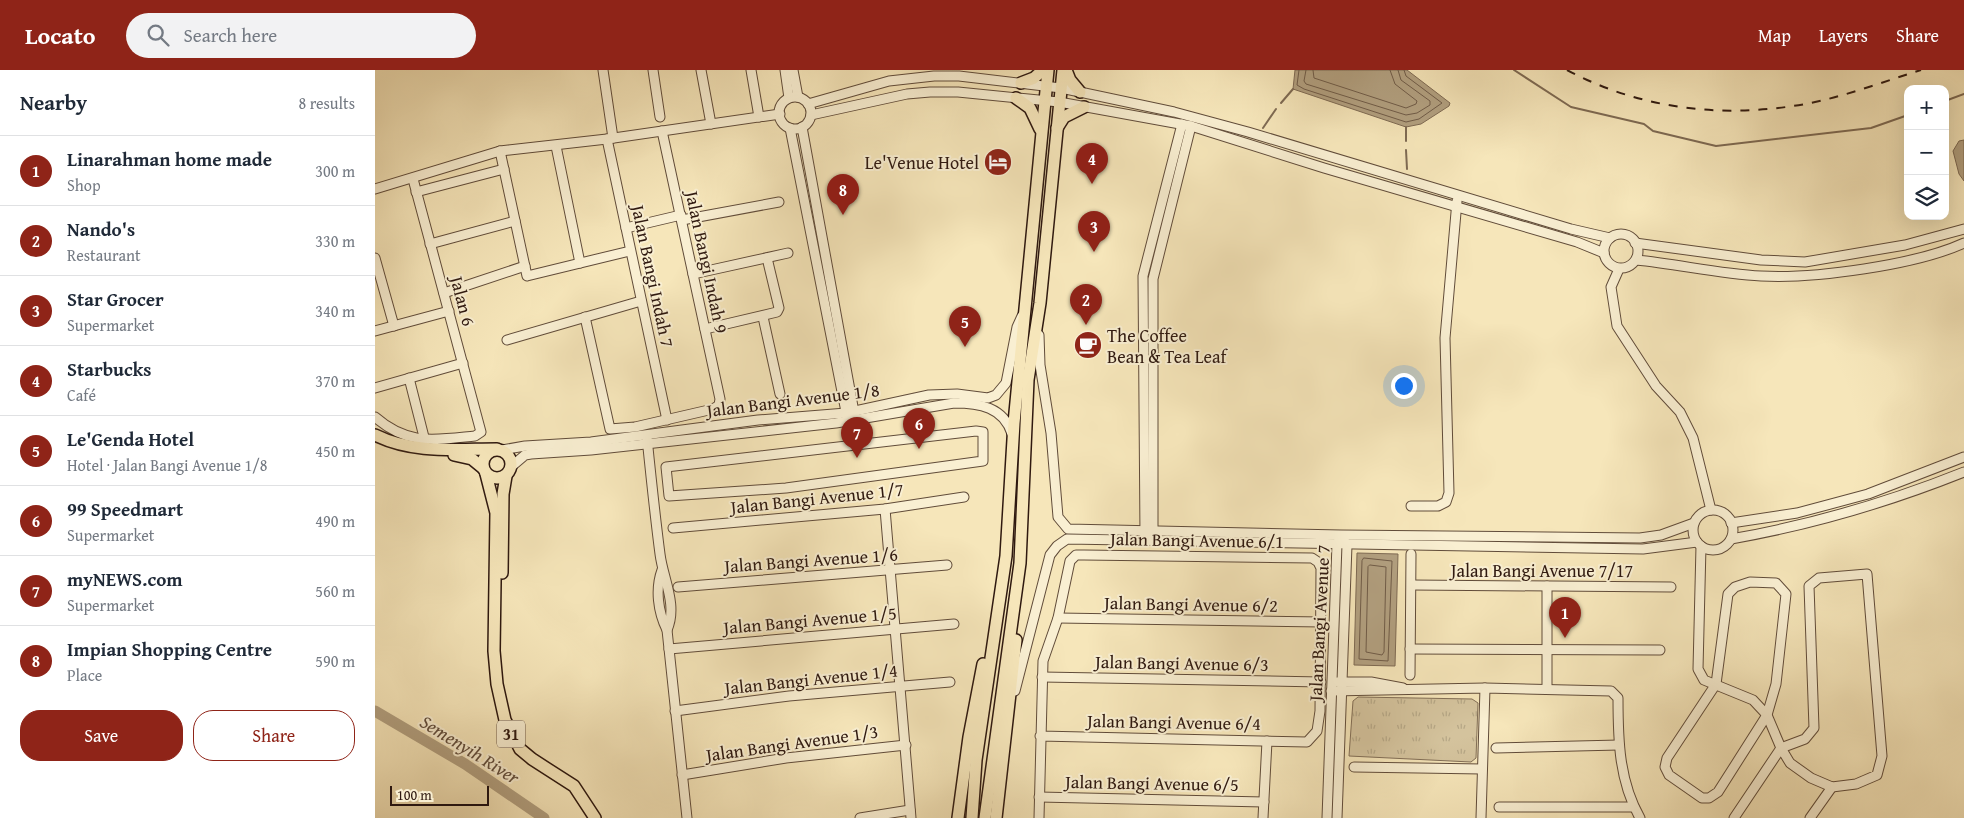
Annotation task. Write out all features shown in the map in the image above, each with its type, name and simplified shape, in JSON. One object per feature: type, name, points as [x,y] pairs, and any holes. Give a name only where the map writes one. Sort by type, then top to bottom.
[{"type":"main road","points":[[1021,83],[1034,78],[1043,70]]},
{"type":"main road","points":[[972,818],[976,760],[1006,556],[1013,442],[1048,70]]},
{"type":"main road","points":[[996,818],[1008,722],[1021,563],[1028,380],[1040,302],[1059,102],[1064,70]]},
{"type":"main road","points":[[1064,70],[1080,92]]},
{"type":"main road","points":[[1016,98],[1030,108],[1041,133]]},
{"type":"main road","points":[[1056,132],[1064,117],[1084,107]]},
{"type":"main road","points":[[375,434],[404,446],[421,449],[499,450],[510,456],[509,471],[496,479],[485,471],[473,458],[465,456],[403,454],[375,442]]},
{"type":"main road","points":[[485,471],[485,455],[499,450]]},
{"type":"main road","name":"31","points":[[485,471],[496,513],[493,651],[497,684],[511,735],[520,749],[531,759],[574,786],[595,818]]},
{"type":"main road","name":"31","points":[[495,616],[499,611],[503,555],[503,494],[509,471]]},
{"type":"main road","points":[[958,818],[972,715],[1006,556]]},
{"type":"main road","points":[[985,818],[1021,563]]},
{"type":"street","name":"Jalan Bangi Indah 7","points":[[603,70],[610,139],[630,251],[667,420]]},
{"type":"street","points":[[653,70],[660,117]]},
{"type":"street","points":[[701,70],[711,124]]},
{"type":"street","points":[[751,70],[759,117]]},
{"type":"street","points":[[785,70],[789,98]]},
{"type":"street","points":[[790,128],[801,127],[806,124],[811,115],[808,104],[799,97],[793,70]]},
{"type":"street","points":[[808,104],[865,87],[912,77],[959,76],[1061,88],[1206,120],[1571,229],[1610,238],[1624,235],[1635,243],[1761,260],[1805,262],[1905,245],[1953,234],[1964,229]]},
{"type":"street","points":[[811,115],[907,94],[930,92],[1045,100],[1166,121],[1187,123],[1206,120]]},
{"type":"street","points":[[799,97],[789,98],[782,105],[780,114],[783,122],[790,128],[851,418]]},
{"type":"street","points":[[1174,112],[1187,123],[1203,130],[1577,242],[1604,253]]},
{"type":"street","points":[[375,189],[500,151],[610,139],[780,114]]},
{"type":"street","points":[[1166,121],[1183,139]]},
{"type":"street","points":[[1149,535],[1143,276],[1187,123]]},
{"type":"street","points":[[801,127],[855,446]]},
{"type":"street","points":[[1183,139],[1203,130]]},
{"type":"street","name":"Jalan Bangi Indah 9","points":[[662,131],[720,399],[719,405],[713,409],[667,420]]},
{"type":"street","points":[[1263,149],[1267,138]]},
{"type":"street","points":[[556,146],[580,263]]},
{"type":"street","points":[[500,151],[526,271]]},
{"type":"street","points":[[416,192],[504,169]]},
{"type":"street","name":"Jalan 6","points":[[413,179],[481,432],[475,436],[425,441]]},
{"type":"street","points":[[1411,506],[1438,506],[1446,502],[1449,493],[1445,338],[1455,207],[1458,194]]},
{"type":"street","points":[[626,228],[779,202]]},
{"type":"street","points":[[430,244],[515,221]]},
{"type":"street","points":[[1610,238],[1604,247],[1604,253],[1607,262],[1619,268],[1629,266],[1636,260],[1638,251],[1635,243]]},
{"type":"street","points":[[1636,260],[1762,276],[1812,274],[1908,260],[1964,243]]},
{"type":"street","points":[[444,293],[526,271],[580,263],[630,251]]},
{"type":"street","points":[[693,274],[788,253]]},
{"type":"street","points":[[375,258],[393,326]]},
{"type":"street","points":[[705,329],[774,315],[779,308],[767,258]]},
{"type":"street","points":[[1619,268],[1611,287],[1617,326],[1656,386],[1679,412],[1693,438],[1711,510]]},
{"type":"street","points":[[507,340],[641,301]]},
{"type":"street","points":[[1008,722],[1022,661],[1054,549],[1061,542],[1075,538],[1149,535],[1341,535],[1640,538],[1661,535],[1694,523],[1701,514],[1711,510],[1725,515],[1731,523],[1731,539],[1727,544],[1715,550],[1699,544],[1643,549],[1347,545],[1149,535],[1068,529],[1058,516],[1051,433],[1040,357],[1040,302]]},
{"type":"street","points":[[375,331],[449,311]]},
{"type":"street","name":"Jalan Bangi Avenue 1/8","points":[[851,418],[929,395],[957,394],[988,398],[996,395],[1006,383],[1017,327],[1026,312]]},
{"type":"street","points":[[585,317],[609,429],[635,427],[667,420]]},
{"type":"street","points":[[763,317],[780,394]]},
{"type":"street","points":[[375,388],[463,363]]},
{"type":"street","points":[[375,417],[396,433],[425,441],[409,378]]},
{"type":"street","name":"Jalan Bangi Avenue 1/8","points":[[509,471],[525,455],[531,454],[969,403],[992,408],[1000,414],[1010,427],[1013,442]]},
{"type":"street","points":[[976,431],[983,432],[983,461],[786,488],[669,496],[666,467],[855,446],[976,431]]},
{"type":"street","points":[[647,439],[662,570],[667,581],[670,598],[671,622],[667,630],[687,818]]},
{"type":"street","name":"Jalan Bangi Avenue 1/8","points":[[499,450],[525,446],[647,439]]},
{"type":"street","points":[[1731,523],[1797,514],[1868,494],[1964,457]]},
{"type":"street","points":[[1731,539],[1765,533],[1872,506],[1964,472]]},
{"type":"street","name":"Jalan Bangi Avenue 1/7","points":[[673,528],[885,509],[964,497]]},
{"type":"street","points":[[860,818],[911,814],[885,509]]},
{"type":"street","points":[[1694,523],[1693,533],[1699,544],[1698,669],[1704,680],[1753,700],[1767,715],[1781,748],[1790,763],[1811,778],[1832,787],[1856,784],[1877,774],[1881,756],[1867,574],[1819,578],[1809,586],[1814,728],[1805,739],[1781,748],[1735,818]]},
{"type":"street","name":"Jalan Bangi Avenue 7","points":[[1327,818],[1337,544],[1341,535]]},
{"type":"street","name":"Jalan Bangi Avenue 7","points":[[1337,818],[1347,545],[1341,535]]},
{"type":"street","name":"Jalan Bangi Avenue 6/1","points":[[1058,618],[1070,560],[1076,555],[1084,554],[1312,558],[1318,562],[1321,568],[1322,622]]},
{"type":"street","points":[[1410,675],[1411,554]]},
{"type":"street","name":"Jalan Bangi Avenue 1/6","points":[[678,586],[947,565]]},
{"type":"street","points":[[1750,582],[1776,583],[1786,594],[1776,684],[1767,715],[1718,792],[1709,798],[1702,798],[1669,775],[1665,767],[1667,758],[1716,684],[1728,594],[1735,587],[1750,582]]},
{"type":"street","name":"Jalan Bangi Avenue 7/17","points":[[1412,585],[1671,587]]},
{"type":"street","points":[[1547,586],[1547,688]]},
{"type":"street","points":[[1039,818],[1043,661],[1058,618]]},
{"type":"street","name":"Jalan Bangi Avenue 6/2","points":[[1058,618],[1322,622]]},
{"type":"street","points":[[1321,682],[1322,622]]},
{"type":"street","name":"Jalan Bangi Avenue 1/5","points":[[669,649],[954,624]]},
{"type":"street","points":[[1410,649],[1660,650]]},
{"type":"street","name":"Jalan Bangi Avenue 6/3","points":[[1042,678],[1321,682]]},
{"type":"street","points":[[1332,681],[1371,682],[1405,689]]},
{"type":"street","name":"Jalan Bangi Avenue 1/4","points":[[675,711],[789,696],[950,682]]},
{"type":"street","name":"Jalan Bangi Avenue 6/4","points":[[1040,736],[1307,742],[1319,726],[1321,682]]},
{"type":"street","points":[[1481,818],[1485,688]]},
{"type":"street","points":[[1331,691],[1485,688],[1611,691],[1618,698],[1619,745],[1624,780],[1633,807],[1640,818]]},
{"type":"street","points":[[1263,818],[1267,741]]},
{"type":"street","name":"Jalan Bangi Avenue 1/3","points":[[682,775],[786,758],[906,745]]},
{"type":"street","points":[[1496,748],[1619,745]]},
{"type":"street","points":[[1354,767],[1482,769]]},
{"type":"street","points":[[1810,818],[1832,787]]},
{"type":"street","name":"Jalan Bangi Avenue 6/5","points":[[1039,798],[1264,802]]},
{"type":"street","points":[[1499,807],[1633,807]]},
{"type":"green space","points":[[1358,697],[1472,699],[1478,703],[1476,758],[1471,762],[1349,756],[1353,701]]},
{"type":"water","points":[[1295,70],[1407,70],[1450,103],[1449,106],[1421,124],[1406,127],[1293,89]]},
{"type":"water","points":[[1964,140],[1964,181],[1959,174],[1953,151],[1959,141]]},
{"type":"water","points":[[1357,553],[1398,554],[1395,666],[1354,665]]},
{"type":"waterway","points":[[1514,70],[1571,107],[1644,124],[1653,131],[1716,146],[1871,128],[1904,116]]},
{"type":"waterway","points":[[1281,103],[1293,89]]},
{"type":"waterway","points":[[1949,100],[1964,94]]},
{"type":"waterway","points":[[1263,128],[1276,109]]},
{"type":"waterway","points":[[1406,127],[1406,141]]},
{"type":"waterway","points":[[1406,150],[1407,169]]},
{"type":"waterway","name":"Semenyih River","points":[[375,711],[465,764],[544,818]]},
{"type":"railway","points":[[1567,70],[1593,83],[1648,101],[1705,110],[1734,111],[1809,103],[1921,70]]},
{"type":"place","name":"Le'Venue Hotel","points":[[998,162]]},
{"type":"place","name":"Starbucks","points":[[1092,184]]},
{"type":"place","name":"Impian Shopping Centre","points":[[843,215]]},
{"type":"place","name":"Star Grocer","points":[[1094,252]]},
{"type":"place","name":"Nando's","points":[[1086,325]]},
{"type":"place","name":"The Coffee Bean & Tea Leaf","points":[[1088,345]]},
{"type":"place","name":"Le'Genda Hotel","points":[[965,347]]},
{"type":"place","name":"99 Speedmart","points":[[919,449]]},
{"type":"place","name":"myNEWS.com","points":[[857,458]]},
{"type":"place","name":"Linarahman home made","points":[[1565,638]]}]
